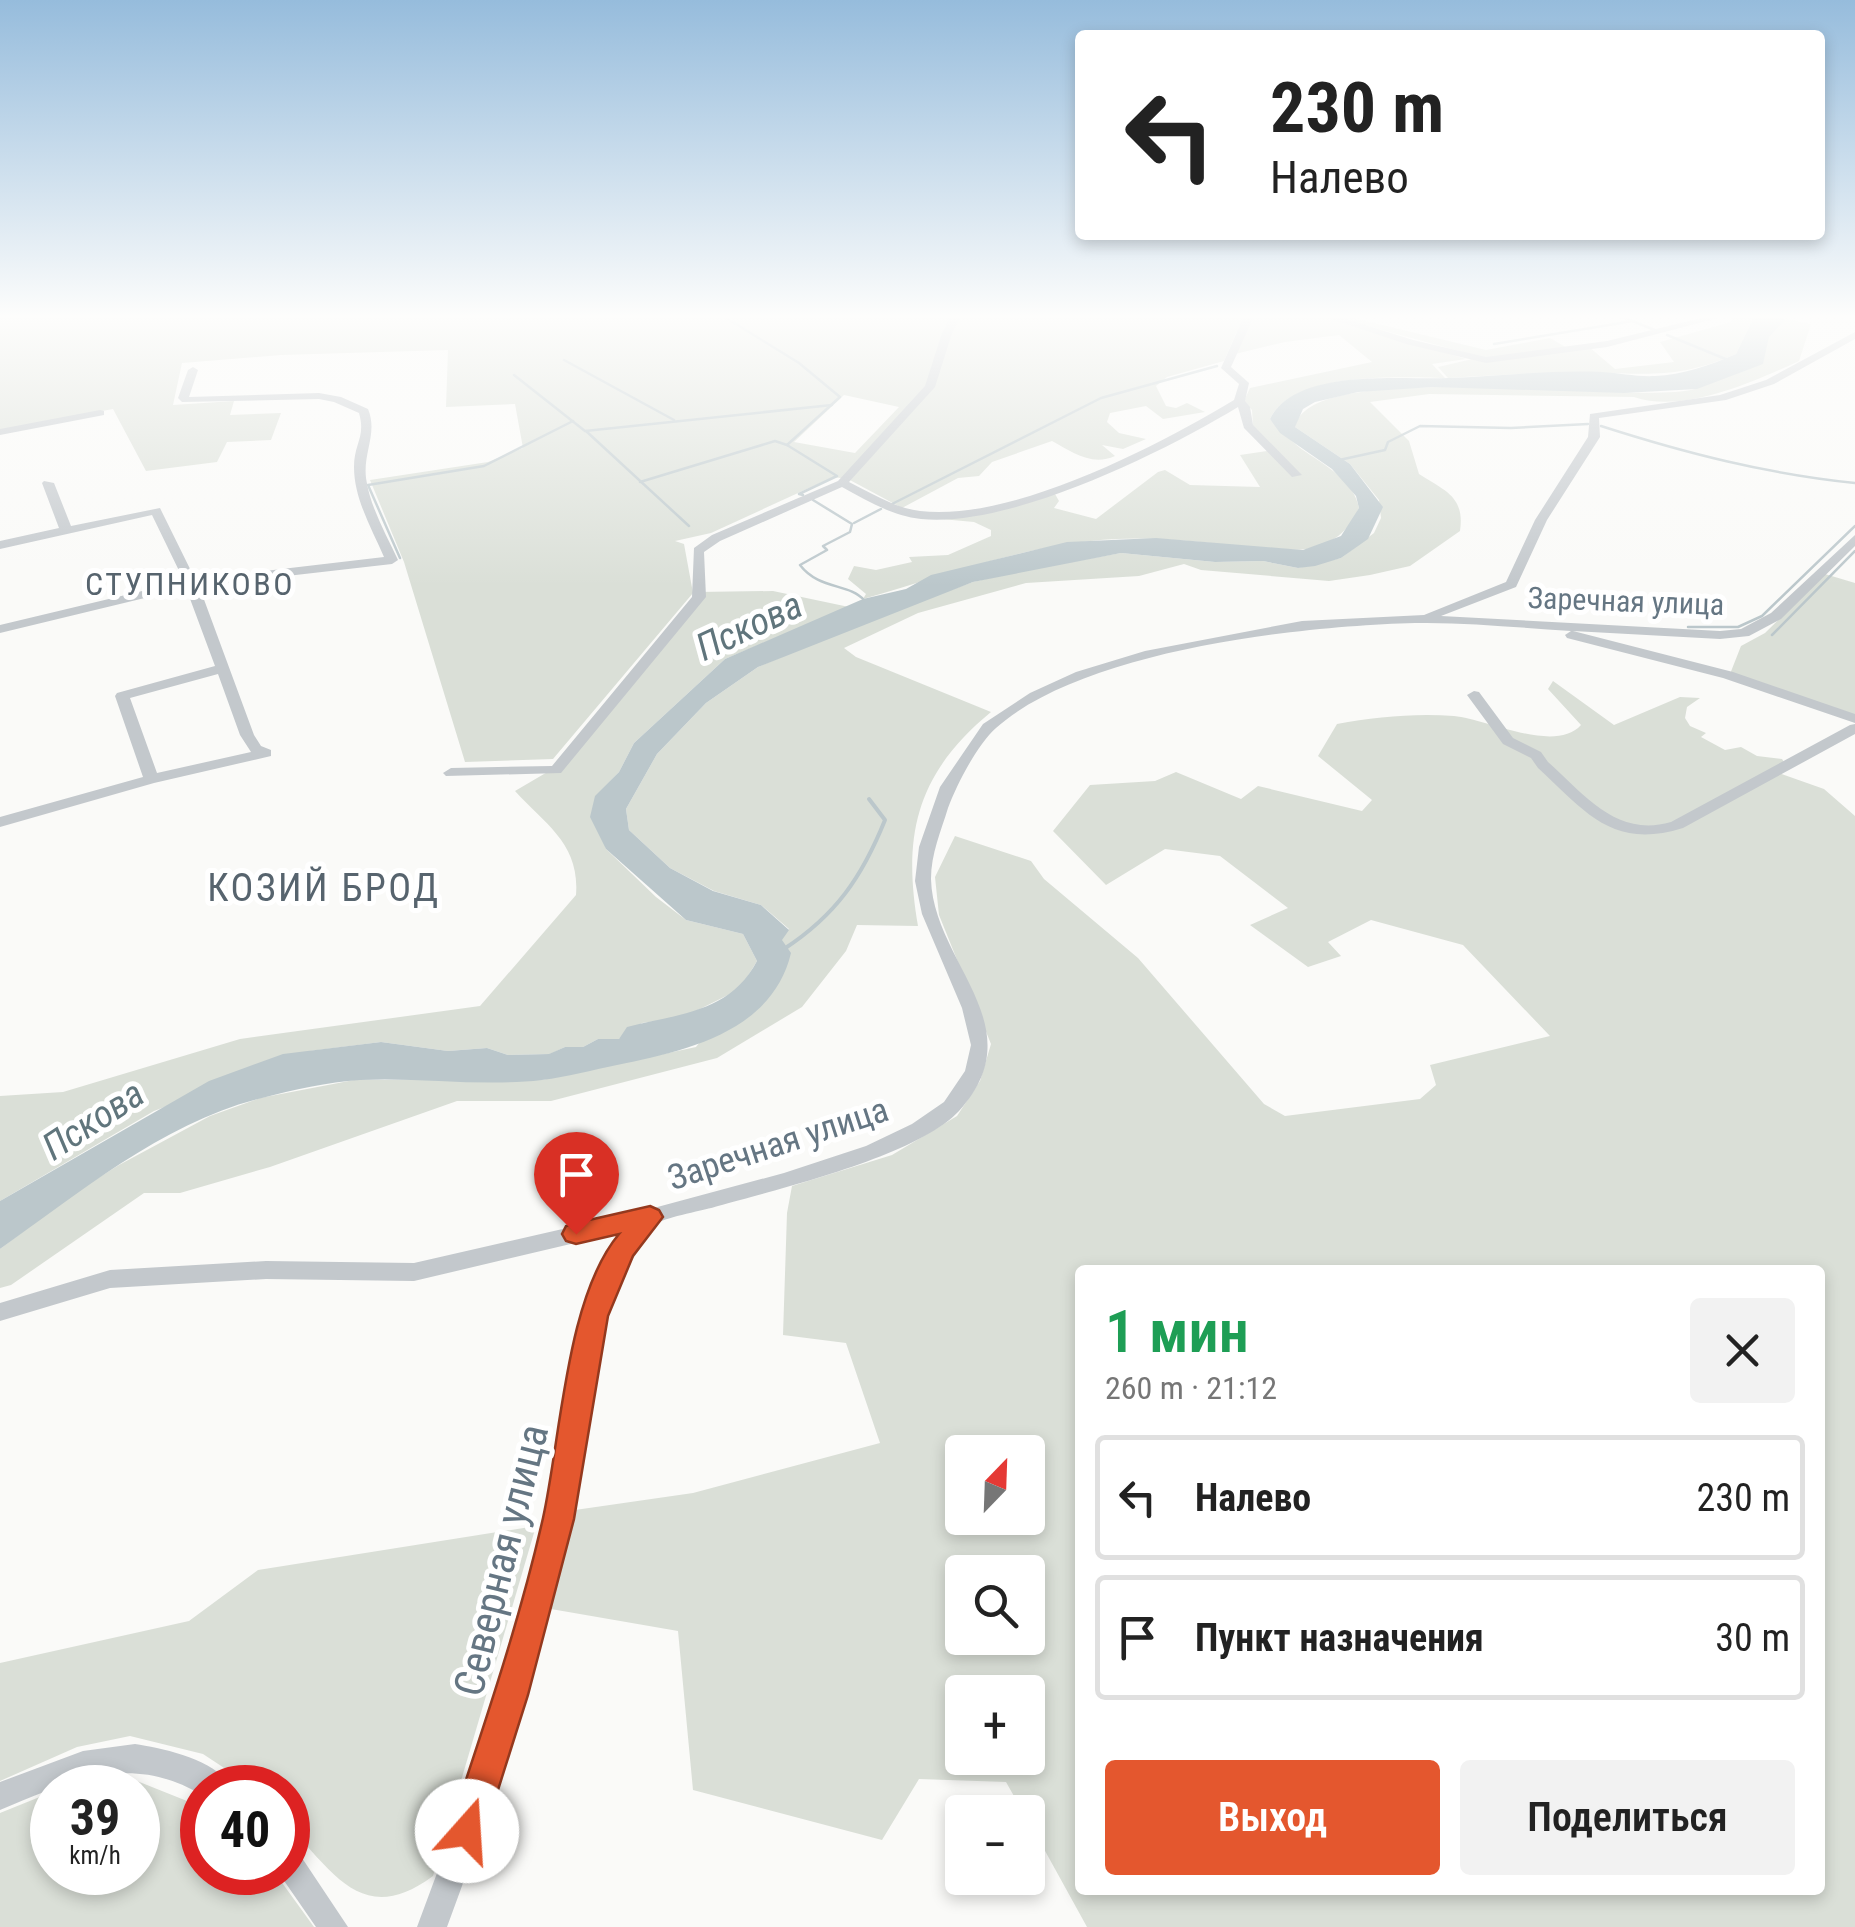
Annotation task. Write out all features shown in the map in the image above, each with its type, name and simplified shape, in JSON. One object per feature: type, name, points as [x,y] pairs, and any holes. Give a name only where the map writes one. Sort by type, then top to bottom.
[{"type":"street","points":[[0,630],[191,583],[392,560],[358,480],[358,450],[369,428],[364,412],[351,406]]},
{"type":"street","points":[[450,773],[556,770],[699,598],[698,551],[716,538],[842,483],[913,406]]},
{"type":"street","points":[[842,483],[910,513],[936,517],[962,514],[1052,491],[1171,440],[1232,406]]},
{"type":"street","points":[[1243,406],[1248,426],[1296,475]]},
{"type":"street","name":"Заречная улица","points":[[1420,619],[1511,584],[1541,520],[1594,437],[1594,416],[1666,406]]},
{"type":"street","points":[[0,432],[100,413]]},
{"type":"street","points":[[48,483],[66,530]]},
{"type":"street","points":[[0,544],[156,511],[191,583],[247,735],[256,749],[266,753],[151,779],[0,822]]},
{"type":"street","name":"Заречная улица","points":[[0,1312],[110,1279],[266,1270],[414,1272],[650,1217],[873,1151],[919,1129],[951,1107],[974,1072],[980,1045],[971,1008],[930,914],[923,881],[927,847],[961,762],[996,720],[1060,684],[1150,654],[1302,625],[1420,619],[1744,633],[1776,616],[1855,539]]},
{"type":"street","points":[[1538,625],[1728,675],[1855,719]]},
{"type":"street","points":[[151,779],[122,696],[221,670]]},
{"type":"street","points":[[1474,694],[1508,741],[1536,755],[1616,826],[1644,834],[1677,825],[1855,728]]},
{"type":"street","name":"Северная улица","points":[[432,1927],[477,1803],[542,1584],[558,1519],[594,1316],[622,1250],[650,1217]]},
{"type":"street","points":[[0,1796],[67,1769],[115,1756],[155,1758],[180,1767]]},
{"type":"street","points":[[310,1894],[332,1927]]},
{"type":"shaded area","points":[[0,406],[233,406],[230,415],[281,413],[271,440],[227,442],[217,462],[146,471],[113,409],[0,430]]},
{"type":"shaded area","points":[[515,406],[832,406],[794,442],[855,453],[899,407],[894,406],[1193,406],[1205,412],[1163,419],[1146,406],[1110,413],[1107,422],[1119,433],[1146,439],[1123,449],[1102,445],[1115,456],[1098,460],[1052,441],[992,462],[979,476],[958,478],[902,508],[848,479],[833,477],[711,533],[675,541],[684,544],[693,593],[553,759],[465,762],[404,562],[370,480],[488,462],[523,448]]},
{"type":"shaded area","points":[[1248,406],[1280,406],[1270,419],[1351,490],[1359,508],[1339,536],[1325,544],[1297,550],[1154,539],[1084,542],[1019,554],[863,599],[866,594],[848,579],[854,566],[876,570],[912,562],[909,557],[948,555],[991,536],[991,530],[974,522],[941,519],[1055,494],[1059,501],[1054,508],[1096,519],[1165,470],[1190,485],[1260,487],[1240,455],[1273,450],[1253,426]]},
{"type":"shaded area","points":[[1280,406],[1308,406],[1295,427],[1350,464],[1383,507],[1368,539],[1341,558],[1298,568],[1263,561],[1215,562],[1121,553],[973,582],[758,667],[706,703],[657,754],[626,809],[629,830],[670,868],[713,891],[761,905],[789,930],[782,940],[791,953],[781,980],[766,1002],[746,1019],[723,1033],[671,1053],[561,1077],[497,1083],[348,1081],[286,1092],[226,1109],[192,1123],[125,1161],[0,1249],[0,1201],[209,1081],[283,1054],[381,1042],[448,1051],[487,1048],[508,1055],[549,1054],[565,1047],[583,1047],[598,1039],[619,1039],[627,1027],[701,1009],[717,1001],[746,978],[757,961],[743,934],[686,920],[606,849],[590,817],[595,796],[619,772],[634,743],[725,659],[863,599],[906,589],[931,575],[1067,542],[1156,538],[1303,550],[1341,536],[1359,508],[1356,496],[1332,469],[1280,433],[1270,419]]},
{"type":"shaded area","points":[[1313,406],[1374,406],[1409,441],[1419,474],[1456,502],[1460,531],[1410,566],[1329,581],[1201,570],[1184,564],[1139,576],[1026,583],[918,613],[844,648],[856,657],[991,712],[946,758],[921,807],[912,862],[918,926],[857,925],[846,951],[802,1007],[717,1058],[551,1101],[457,1101],[270,1167],[180,1193],[144,1193],[11,1285],[0,1288],[0,1249],[74,1193],[210,1116],[260,1098],[354,1080],[542,1080],[696,1047],[789,929],[761,905],[714,891],[670,868],[629,830],[626,809],[657,754],[706,703],[758,667],[885,614],[973,582],[1020,571],[1121,553],[1215,562],[1263,561],[1298,568],[1341,558],[1374,533],[1381,518],[1379,500],[1350,464],[1295,427]]},
{"type":"shaded area","points":[[1825,574],[1855,583],[1855,717],[1730,674],[1741,646],[1765,633]]},
{"type":"shaded area","points":[[773,591],[849,607],[725,659],[634,743],[619,772],[595,797],[606,849],[656,897],[686,920],[743,934],[757,961],[740,989],[684,1017],[642,1023],[619,1039],[598,1039],[583,1047],[565,1047],[550,1054],[508,1055],[487,1048],[448,1051],[381,1042],[310,1051],[154,1111],[0,1201],[0,1096],[63,1092],[240,1039],[480,1006],[576,895],[576,877],[567,849],[515,791],[561,764],[697,592]]},
{"type":"shaded area","points":[[1553,681],[1614,725],[1680,697],[1700,698],[1687,707],[1685,718],[1690,726],[1706,733],[1701,737],[1725,750],[1741,747],[1757,756],[1782,759],[1784,762],[1776,772],[1824,789],[1855,816],[1855,1927],[1087,1927],[1045,1851],[1045,1795],[1013,1795],[1006,1782],[919,1779],[882,1840],[693,1790],[678,1631],[551,1609],[575,1510],[693,1493],[880,1443],[846,1343],[783,1335],[787,1213],[792,1186],[892,1155],[957,1116],[980,1081],[991,1044],[939,915],[935,877],[955,836],[1031,861],[1044,879],[1138,958],[1264,1104],[1285,1116],[1420,1099],[1436,1085],[1430,1065],[1550,1036],[1463,945],[1371,920],[1328,942],[1341,956],[1308,967],[1250,925],[1288,908],[1220,856],[1165,849],[1106,885],[1053,831],[1090,785],[1155,781],[1176,772],[1241,799],[1258,786],[1362,811],[1372,800],[1318,756],[1337,724],[1439,715],[1468,718],[1538,736],[1569,733],[1581,725],[1548,689]]},
{"type":"shaded area","points":[[536,1526],[433,1876],[409,1891],[388,1897],[352,1888],[310,1849],[310,1765],[220,1765],[203,1754],[130,1736],[77,1747],[0,1781],[0,1663],[189,1621],[258,1570]]},
{"type":"shaded area","points":[[160,1790],[180,1798],[180,1895],[291,1895],[314,1927],[0,1927],[0,1813],[30,1801],[30,1895],[160,1895]]},
{"type":"waterway","points":[[553,406],[573,421]]},
{"type":"waterway","points":[[648,406],[674,420]]},
{"type":"waterway","points":[[573,421],[585,431],[823,406]]},
{"type":"waterway","points":[[787,445],[830,406]]},
{"type":"waterway","points":[[892,504],[1085,406]]},
{"type":"waterway","points":[[400,558],[368,485],[484,466],[573,421]]},
{"type":"waterway","points":[[1339,460],[1385,450],[1388,442],[1420,426],[1511,428],[1588,424]]},
{"type":"waterway","points":[[1601,426],[1726,461],[1855,483]]},
{"type":"waterway","points":[[586,431],[641,482]]},
{"type":"waterway","points":[[641,482],[775,441],[787,445]]},
{"type":"waterway","points":[[787,445],[837,476],[799,494],[803,495]]},
{"type":"waterway","points":[[641,482],[689,526]]},
{"type":"waterway","points":[[813,500],[852,524],[850,532],[823,546],[827,550],[800,565],[816,579],[864,600]]},
{"type":"waterway","points":[[854,523],[881,509]]},
{"type":"waterway","points":[[1688,627],[1738,627],[1762,616],[1855,526]]},
{"type":"waterway","points":[[1772,635],[1855,551]]},
{"type":"waterway","points":[[784,949],[818,923],[857,877],[885,820],[869,799]]},
{"type":"district","name":"СТУПНИКОВО","points":[[190,584]]},
{"type":"district","name":"КОЗИЙ БРОД","points":[[324,888]]},
{"type":"route","points":[[467,1831],[511,1695],[558,1519],[594,1316],[622,1250],[650,1217],[576,1234]]},
{"type":"water label","name":"Пскова","points":[[749,626]]},
{"type":"water label","name":"Пскова","points":[[93,1120]]}]
